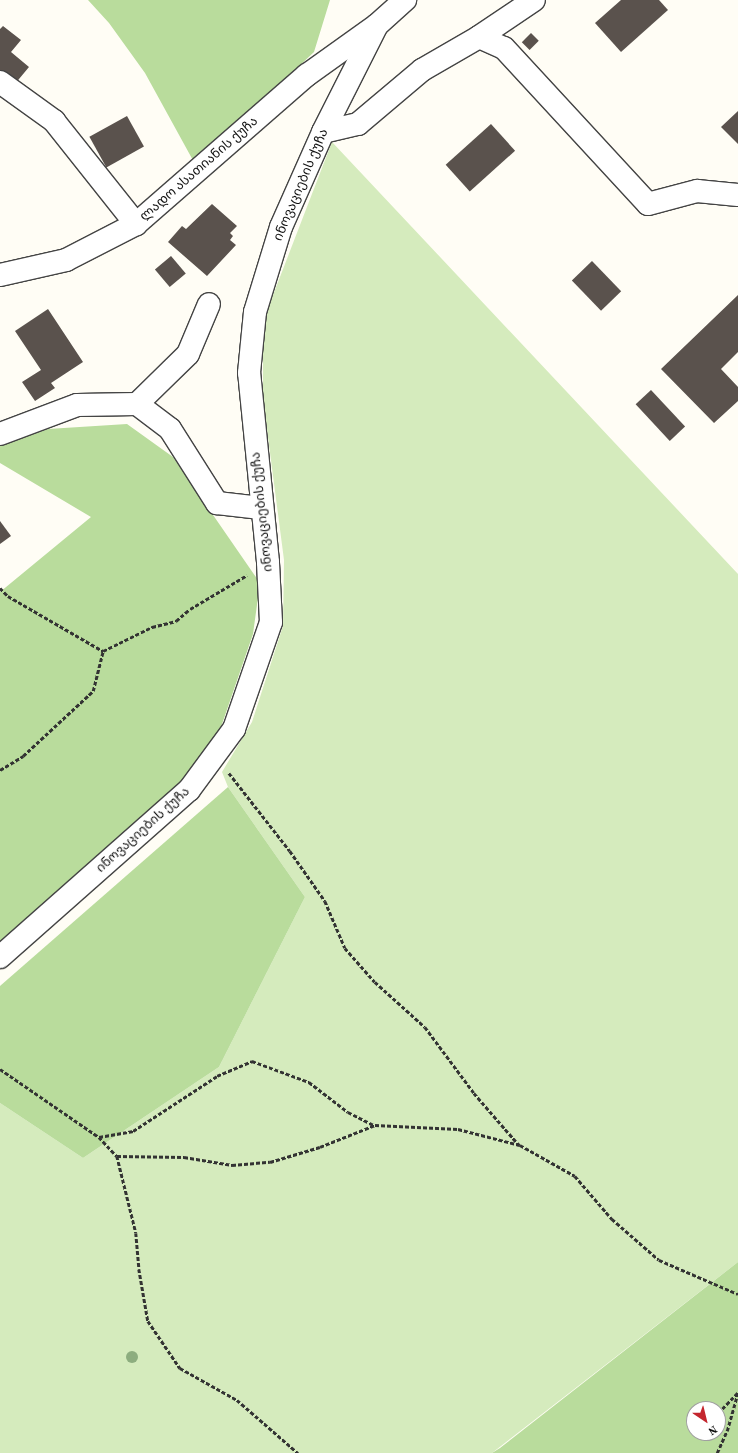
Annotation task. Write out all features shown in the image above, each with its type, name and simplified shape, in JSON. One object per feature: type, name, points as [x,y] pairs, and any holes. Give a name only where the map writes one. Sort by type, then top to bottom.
[{"type":"street","name":"ინოვაციების ქუჩა","points":[[0,957],[189,790],[234,729],[271,622],[268,562],[261,508],[249,373],[255,312],[281,227],[322,132],[377,25],[405,0]]},
{"type":"street","points":[[322,132],[358,124],[422,70],[479,37],[534,0]]},
{"type":"street","name":"ლადო ასათიანის ქუჩა","points":[[0,275],[66,260],[136,224],[307,75],[377,25]]},
{"type":"street","points":[[479,37],[504,48],[648,204],[697,192],[738,196]]},
{"type":"street","points":[[0,82],[54,122],[136,224]]},
{"type":"street","points":[[137,404],[188,354],[209,304]]},
{"type":"street","points":[[0,434],[77,405],[137,404],[170,429],[217,503],[261,508]]},
{"type":"path","points":[[0,770],[23,756],[93,691],[103,651],[152,627],[176,621],[190,609],[268,562]]},
{"type":"path","points":[[0,588],[8,596],[103,651]]},
{"type":"path","points":[[215,755],[290,851],[320,895],[345,948],[375,982],[425,1027],[474,1093],[520,1145]]},
{"type":"path","points":[[99,1137],[133,1131],[218,1076],[252,1061],[309,1082],[348,1112],[375,1125],[458,1129],[520,1145],[575,1176],[612,1219],[659,1260],[738,1294]]},
{"type":"path","points":[[0,1069],[99,1137],[117,1156],[136,1233],[148,1321],[180,1368],[237,1400],[298,1453]]},
{"type":"path","points":[[117,1156],[184,1158],[232,1165],[270,1162],[320,1147],[375,1125]]},
{"type":"path","points":[[726,1405],[738,1393]]},
{"type":"path","points":[[717,1453],[727,1431],[738,1393]]},
{"type":"green space","points":[[88,0],[330,0],[314,52],[195,164],[145,73],[109,23]]},
{"type":"green space","points":[[332,142],[738,574],[738,1262],[492,1453],[0,1453],[0,1103],[83,1158],[219,1067],[305,897],[228,787],[222,772],[252,722],[283,626],[284,560],[263,399],[263,321]]},
{"type":"green space","points":[[127,424],[173,457],[260,583],[253,634],[221,727],[179,788],[0,942],[0,592],[91,517],[0,463],[0,446],[48,429]]},
{"type":"green space","points":[[228,787],[305,897],[219,1067],[83,1158],[0,1103],[0,986]]},
{"type":"green space","points":[[738,1262],[738,1453],[492,1453],[500,1448]]},
{"type":"building","points":[[621,0],[659,0],[668,10],[621,52],[595,23]]},
{"type":"building","points":[[3,26],[21,40],[11,52],[29,67],[14,85],[0,74],[0,29]]},
{"type":"building","points":[[531,33],[539,41],[530,50],[522,42]]},
{"type":"building","points":[[738,111],[738,144],[721,127]]},
{"type":"building","points":[[127,116],[144,147],[106,167],[89,137]]},
{"type":"building","points":[[491,124],[515,151],[470,192],[446,165]]},
{"type":"building","points":[[212,204],[237,226],[230,233],[233,236],[230,240],[236,245],[207,276],[168,242],[182,226],[186,229]]},
{"type":"building","points":[[171,256],[186,274],[170,287],[155,269]]},
{"type":"building","points":[[592,261],[621,291],[601,311],[572,280]]},
{"type":"building","points":[[738,295],[738,352],[721,369],[738,387],[738,401],[714,423],[661,369]]},
{"type":"building","points":[[48,309],[83,362],[51,383],[55,388],[35,401],[22,382],[41,370],[15,331]]},
{"type":"building","points":[[651,390],[685,427],[670,441],[636,404]]},
{"type":"building","points":[[0,521],[11,536],[0,544]]}]
